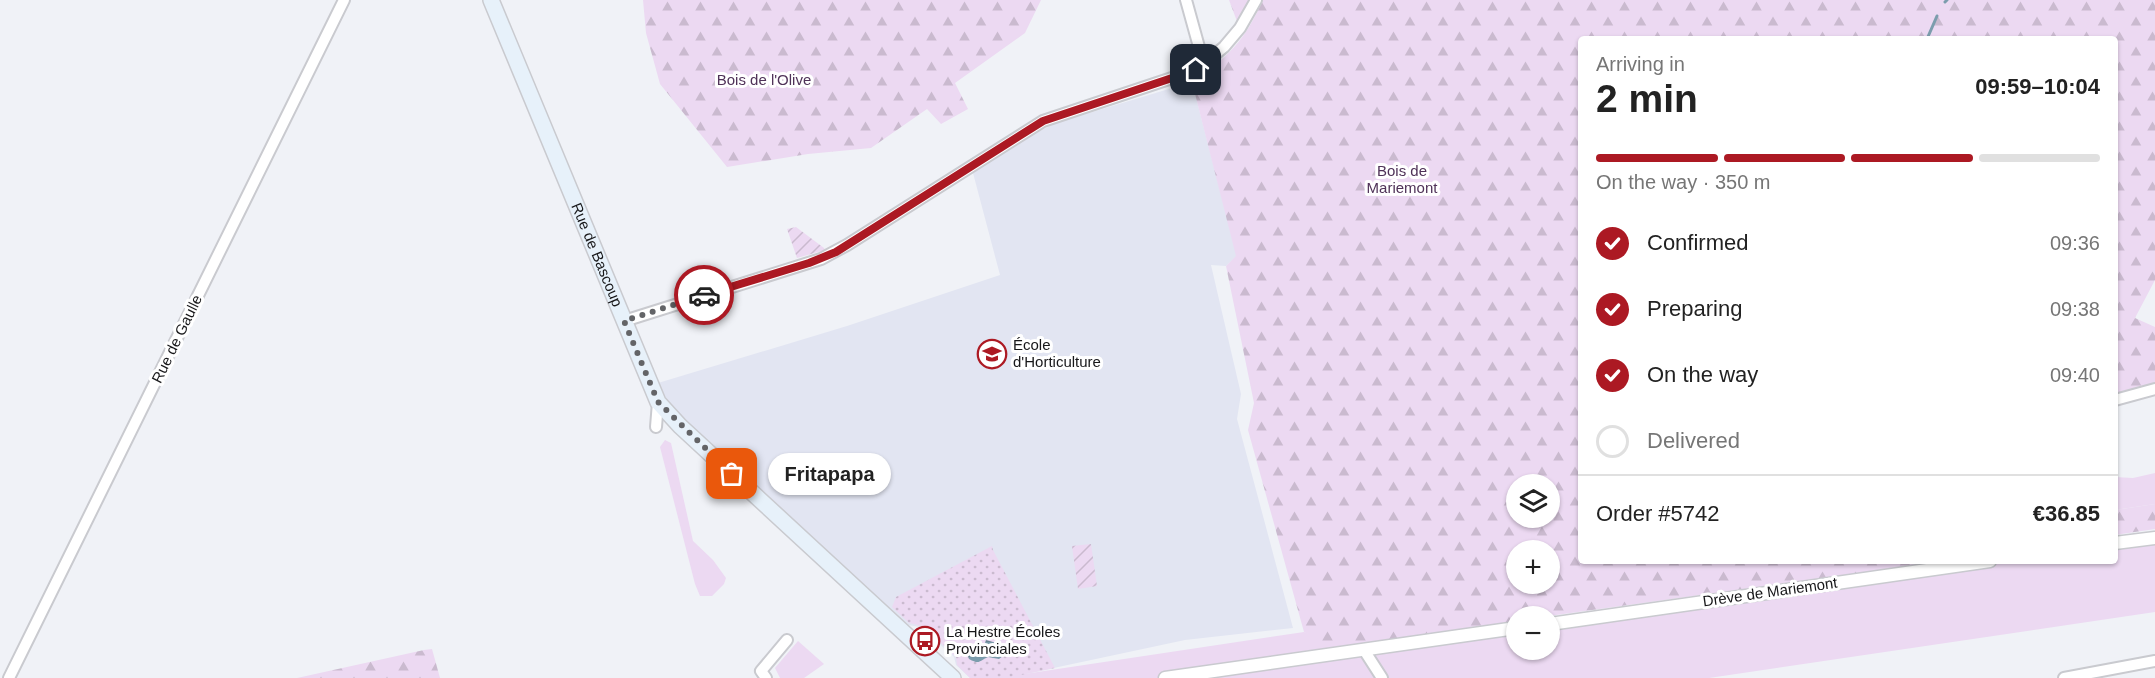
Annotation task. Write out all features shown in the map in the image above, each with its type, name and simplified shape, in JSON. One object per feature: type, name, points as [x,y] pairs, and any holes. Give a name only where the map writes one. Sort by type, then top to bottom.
[{"type":"main road","name":"Rue de Bascoup","points":[[491,0],[658,402],[680,426],[953,678]]},
{"type":"street","name":"Rue de Gaulle","points":[[9,678],[344,0]]},
{"type":"street","points":[[1186,0],[1204,65]]},
{"type":"street","points":[[624,321],[829,255],[1043,121],[1196,70],[1235,34],[1256,0]]},
{"type":"street","points":[[2118,399],[2155,389]]},
{"type":"street","points":[[656,427],[658,402]]},
{"type":"street","points":[[2118,543],[2155,538]]},
{"type":"street","name":"Drève de Mariemont","points":[[1560,623],[1969,564]]},
{"type":"street","points":[[1165,678],[1506,629]]},
{"type":"street","points":[[766,678],[761,671],[787,640]]},
{"type":"street","points":[[1364,650],[1382,678]]},
{"type":"street","points":[[2064,678],[2105,673],[2155,661]]},
{"type":"shaded area","name":"École d'Horticulture","points":[[1192,82],[1237,256],[1226,266],[1211,265],[1241,394],[1237,419],[1293,628],[1185,640],[1006,678],[970,678],[956,665],[954,657],[920,627],[908,625],[694,429],[667,400],[658,383],[847,326],[1000,275],[973,173],[1028,137],[1056,123]]},
{"type":"green space","name":"Bois de l'Olive","points":[[643,0],[1041,0],[1025,33],[955,83],[968,109],[941,124],[927,109],[871,148],[808,154],[727,167],[660,84],[646,33]]},
{"type":"green space","points":[[1229,0],[1250,0],[1238,24]]},
{"type":"green space","name":"Bois de Mariemont","points":[[1263,0],[2155,0],[2155,280],[2135,318],[2155,327],[2155,385],[2118,395],[2118,36],[1578,36],[1578,564],[1924,564],[1560,614],[1560,606],[1506,606],[1506,622],[1346,646],[1328,645],[1304,632],[1248,430],[1254,403],[1226,266],[1236,256],[1192,82],[1226,56],[1242,38]]},
{"type":"green space","points":[[796,227],[825,250],[797,258],[787,229]]},
{"type":"green space","points":[[665,440],[671,443],[693,541],[713,560],[726,578],[724,584],[712,596],[700,596],[695,584],[660,447]]},
{"type":"green space","points":[[2155,473],[2155,504],[2118,510],[2118,477],[2133,478]]},
{"type":"green space","points":[[2155,504],[2155,529],[2118,535],[2118,510]]},
{"type":"green space","points":[[2155,538],[2155,612],[1709,678],[997,678],[1304,632],[1327,640],[1353,636],[1365,650],[1506,629],[1506,660],[1560,660],[1560,623],[1969,564],[2118,564],[2118,543]]},
{"type":"green space","points":[[1091,544],[1097,586],[1078,589],[1072,546]]},
{"type":"green space","points":[[992,546],[1055,668],[1006,678],[970,678],[957,665],[956,657],[922,626],[909,623],[892,607],[896,597]]},
{"type":"green space","points":[[798,641],[824,664],[804,678],[780,678],[775,668]]},
{"type":"green space","points":[[432,649],[440,678],[297,678],[424,650]]},
{"type":"water","points":[[986,640],[1000,644],[1004,650],[1003,656],[999,659],[988,657],[977,662],[969,659],[966,650],[968,646],[982,652]]},
{"type":"waterway","points":[[1928,36],[1937,16]]},
{"type":"way so far","points":[[704,295],[624,321],[658,402],[732,474]]},
{"type":"place","name":"École d'Horticulture","points":[[992,354]]},
{"type":"place","name":"Fritapapa","points":[[732,474]]},
{"type":"place","name":"La Hestre Écoles Provinciales","points":[[925,641]]},
{"type":"route","points":[[704,295],[809,263],[836,252],[1043,121],[1196,70]]}]
